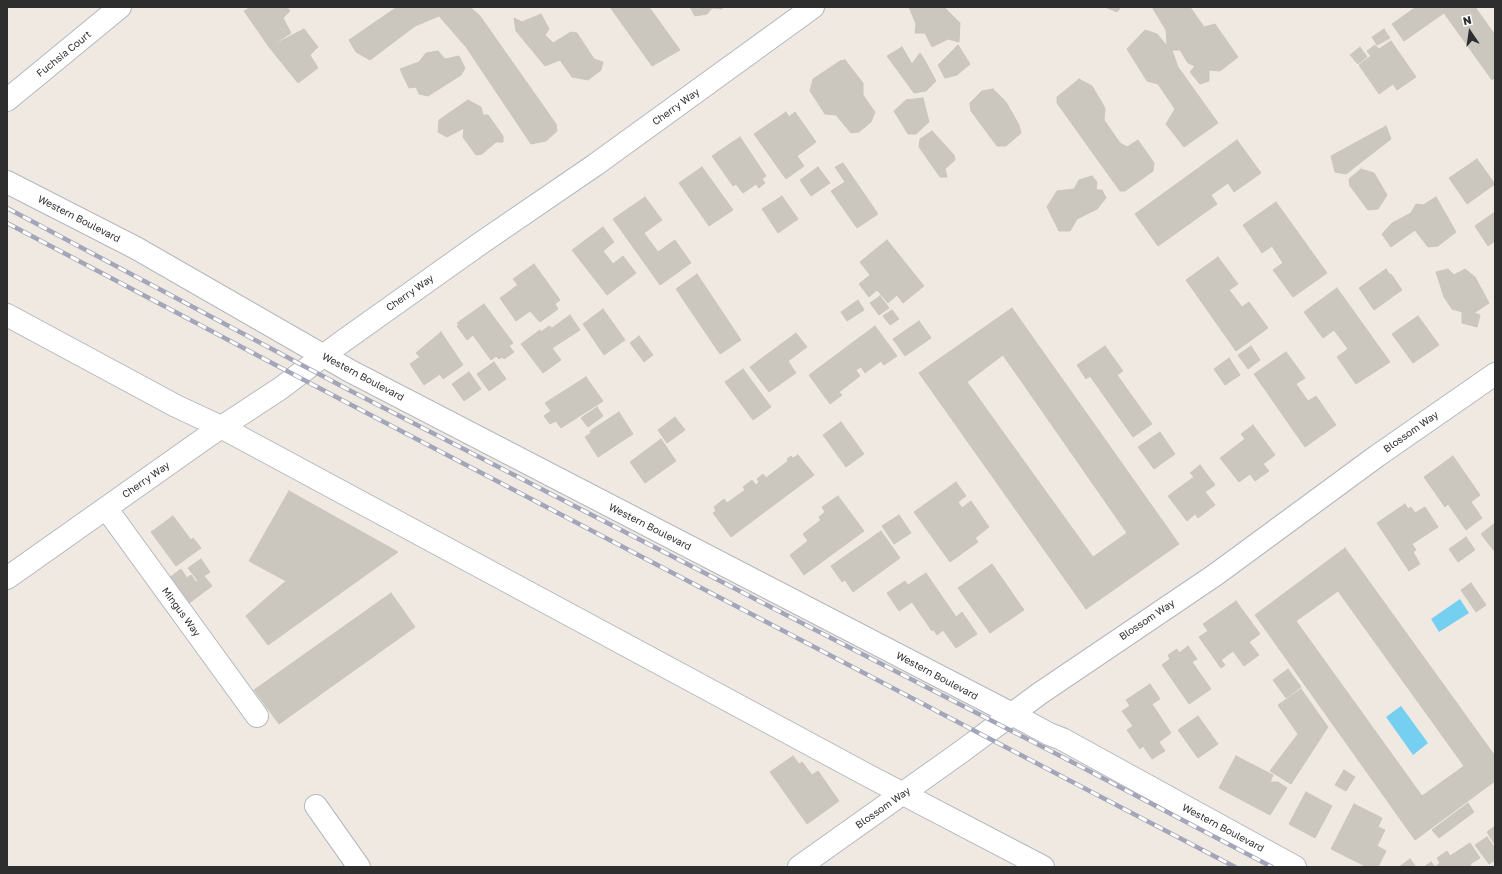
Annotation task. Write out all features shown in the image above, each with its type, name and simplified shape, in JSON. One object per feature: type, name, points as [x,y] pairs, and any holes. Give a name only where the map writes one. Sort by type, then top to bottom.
[{"type":"street","name":"Fuchsia Court","points":[[7,100],[120,7]]},
{"type":"street","name":"Cherry Way","points":[[7,578],[221,427],[281,388],[323,356],[481,243],[652,125],[813,7]]},
{"type":"street","name":"Western Boulevard","points":[[7,182],[136,248],[364,378],[1012,714],[1295,867]]},
{"type":"street","points":[[7,315],[176,406],[221,427],[902,794],[1043,867]]},
{"type":"street","name":"Blossom Way","points":[[799,867],[1012,714],[1215,575],[1377,456],[1495,374]]},
{"type":"street","name":"Mingus Way","points":[[106,508],[257,716]]},
{"type":"street","points":[[316,806],[359,867]]},
{"type":"water","points":[[1460,599],[1469,613],[1439,632],[1431,619]]},
{"type":"water","points":[[1401,706],[1428,743],[1413,755],[1386,717]]},
{"type":"building","points":[[251,7],[287,7],[290,11],[283,18],[291,33],[269,47],[244,11]]},
{"type":"building","points":[[397,7],[470,7],[480,16],[556,124],[557,131],[546,141],[531,144],[466,47],[439,16],[415,26],[370,60],[356,52],[349,40]]},
{"type":"building","points":[[610,7],[649,7],[680,50],[652,66]]},
{"type":"building","points":[[690,7],[723,7],[722,9],[712,8],[707,14],[695,16]]},
{"type":"building","points":[[909,7],[944,7],[960,23],[959,42],[948,39],[932,47],[925,33],[915,33],[916,24]]},
{"type":"building","points":[[1105,7],[1121,7],[1117,12]]},
{"type":"building","points":[[1152,7],[1190,7],[1204,27],[1215,24],[1238,57],[1220,71],[1209,70],[1209,81],[1200,84],[1190,72],[1195,66],[1188,63],[1180,50],[1172,50],[1178,67],[1218,123],[1184,147],[1166,124],[1175,109],[1158,84],[1147,81],[1127,49],[1145,30],[1157,34],[1167,46],[1166,30]]},
{"type":"building","points":[[1416,7],[1475,7],[1495,35],[1495,77],[1492,80],[1444,13],[1404,41],[1392,24]]},
{"type":"building","points":[[541,14],[549,29],[545,35],[553,43],[571,32],[577,33],[594,59],[603,62],[601,70],[588,80],[572,77],[560,60],[545,66],[516,31],[514,18],[522,22]]},
{"type":"building","points":[[304,29],[318,47],[310,55],[318,68],[298,83],[269,47]]},
{"type":"building","points":[[1384,29],[1390,38],[1377,45],[1372,37]]},
{"type":"building","points":[[1391,41],[1416,77],[1397,90],[1393,84],[1379,94],[1359,65],[1371,56],[1367,51],[1375,45],[1379,49]]},
{"type":"building","points":[[958,45],[970,64],[957,75],[945,78],[938,65]]},
{"type":"building","points":[[902,47],[912,64],[920,53],[936,81],[926,91],[914,93],[887,56]]},
{"type":"building","points":[[1360,47],[1367,57],[1358,64],[1350,55]]},
{"type":"building","points":[[438,51],[445,59],[459,56],[465,68],[461,75],[428,96],[419,94],[416,87],[409,88],[400,69],[419,62],[426,53]]},
{"type":"building","points":[[845,60],[863,83],[863,95],[875,112],[871,122],[859,132],[851,133],[836,115],[825,114],[810,91],[813,79],[840,61]]},
{"type":"building","points":[[1079,79],[1092,86],[1105,108],[1104,120],[1120,143],[1127,147],[1138,140],[1154,163],[1153,171],[1125,191],[1120,191],[1057,103],[1057,97]]},
{"type":"building","points":[[993,89],[1006,102],[1019,125],[1021,133],[1006,146],[997,146],[971,111],[970,103],[982,91]]},
{"type":"building","points":[[923,98],[929,122],[916,134],[908,134],[894,111],[906,100]]},
{"type":"building","points":[[468,100],[481,107],[483,115],[488,115],[503,136],[503,142],[496,142],[482,154],[476,155],[463,137],[464,128],[447,137],[438,132],[439,120]]},
{"type":"building","points":[[786,112],[789,117],[795,112],[816,142],[797,156],[804,166],[786,179],[754,134]]},
{"type":"building","points":[[1386,126],[1391,139],[1346,174],[1335,172],[1331,156]]},
{"type":"building","points":[[932,131],[954,155],[955,160],[945,169],[947,177],[940,177],[919,147],[920,139]]},
{"type":"building","points":[[740,137],[766,176],[762,179],[765,183],[759,188],[756,184],[743,193],[736,184],[733,186],[712,156]]},
{"type":"building","points":[[1237,140],[1261,173],[1234,192],[1228,183],[1211,195],[1217,204],[1158,246],[1135,214]]},
{"type":"building","points":[[1477,159],[1495,184],[1467,204],[1449,178]]},
{"type":"building","points":[[843,163],[878,214],[857,228],[831,191],[845,182],[835,167]]},
{"type":"building","points":[[702,167],[733,210],[709,226],[679,183]]},
{"type":"building","points":[[818,167],[830,183],[811,196],[800,180]]},
{"type":"building","points":[[1361,169],[1374,173],[1387,195],[1378,209],[1368,210],[1350,186],[1349,179]]},
{"type":"building","points":[[1092,176],[1097,182],[1096,190],[1102,190],[1106,198],[1097,209],[1077,219],[1070,231],[1059,231],[1047,207],[1057,191],[1074,189],[1079,180]]},
{"type":"building","points":[[782,196],[798,219],[778,233],[762,209]]},
{"type":"building","points":[[645,197],[662,220],[644,233],[658,252],[675,240],[691,263],[660,285],[613,219]]},
{"type":"building","points":[[1436,197],[1456,232],[1438,246],[1428,247],[1415,230],[1391,247],[1382,234],[1392,223],[1411,213],[1416,204],[1423,205]]},
{"type":"building","points":[[1276,202],[1327,273],[1293,297],[1273,270],[1283,263],[1272,246],[1262,253],[1243,225]]},
{"type":"building","points":[[1495,212],[1495,241],[1488,246],[1475,226]]},
{"type":"building","points":[[603,227],[614,242],[603,251],[613,264],[623,256],[636,273],[607,295],[572,250]]},
{"type":"building","points":[[887,240],[924,286],[903,303],[897,295],[888,303],[877,290],[869,297],[859,284],[870,275],[860,262]]},
{"type":"building","points":[[1218,257],[1238,284],[1229,290],[1242,307],[1249,302],[1268,328],[1236,351],[1186,280]]},
{"type":"building","points":[[534,264],[560,300],[555,304],[558,309],[540,322],[530,311],[516,321],[500,298],[518,285],[513,279]]},
{"type":"building","points":[[1386,269],[1402,290],[1374,310],[1359,288]]},
{"type":"building","points":[[1448,269],[1454,275],[1465,269],[1475,277],[1489,303],[1474,313],[1480,315],[1477,327],[1462,323],[1462,312],[1452,309],[1444,297],[1436,272]]},
{"type":"building","points":[[697,274],[741,340],[720,354],[676,289]]},
{"type":"building","points":[[1337,288],[1390,362],[1356,384],[1337,357],[1348,349],[1334,330],[1323,338],[1304,312]]},
{"type":"building","points":[[880,296],[889,308],[879,315],[870,303]]},
{"type":"building","points":[[858,300],[864,310],[847,321],[841,312]]},
{"type":"building","points":[[484,304],[513,343],[509,346],[514,352],[504,359],[502,357],[499,359],[496,356],[491,360],[473,335],[467,340],[457,326],[459,325],[457,323]]},
{"type":"building","points":[[1012,308],[1179,544],[1086,609],[919,373]],"holes":[[[1003,355],[1127,533],[1093,557],[967,382]]]},
{"type":"building","points":[[603,309],[625,340],[604,355],[583,324]]},
{"type":"building","points":[[892,310],[899,319],[890,325],[883,316]]},
{"type":"building","points":[[570,315],[580,330],[552,348],[561,360],[543,373],[521,344],[540,330],[541,332],[549,326],[552,328]]},
{"type":"building","points":[[1418,316],[1439,345],[1413,363],[1392,334]]},
{"type":"building","points":[[919,321],[931,338],[905,356],[893,339]]},
{"type":"building","points":[[875,326],[897,356],[884,365],[881,361],[865,373],[861,367],[856,370],[860,376],[839,392],[842,395],[830,404],[809,375]]},
{"type":"building","points":[[441,332],[463,365],[443,379],[440,374],[424,385],[410,364],[420,357],[416,353]]},
{"type":"building","points":[[796,333],[807,347],[788,361],[796,373],[769,392],[750,367]]},
{"type":"building","points":[[639,336],[653,355],[644,362],[630,343]]},
{"type":"building","points":[[1105,346],[1123,371],[1117,375],[1152,424],[1133,437],[1090,376],[1086,379],[1077,365]]},
{"type":"building","points":[[1251,346],[1260,360],[1248,369],[1238,355]]},
{"type":"building","points":[[1286,352],[1305,378],[1296,384],[1308,401],[1316,396],[1336,425],[1305,447],[1254,374]]},
{"type":"building","points":[[1229,358],[1240,375],[1225,385],[1214,369]]},
{"type":"building","points":[[494,362],[506,379],[489,391],[477,374]]},
{"type":"building","points":[[743,369],[771,407],[753,420],[725,382]]},
{"type":"building","points":[[469,372],[481,389],[464,401],[452,384]]},
{"type":"building","points":[[586,377],[603,401],[561,428],[556,421],[550,424],[544,416],[551,411],[545,403]]},
{"type":"building","points":[[597,407],[603,416],[588,427],[581,418]]},
{"type":"building","points":[[619,412],[633,434],[598,457],[585,437],[591,433],[590,431]]},
{"type":"building","points":[[675,417],[685,430],[667,443],[658,430]]},
{"type":"building","points":[[841,422],[864,454],[846,467],[823,435]]},
{"type":"building","points":[[1253,425],[1275,455],[1263,464],[1269,471],[1255,481],[1250,474],[1239,482],[1220,458],[1245,439],[1241,434]]},
{"type":"building","points":[[1160,432],[1175,454],[1154,469],[1138,447]]},
{"type":"building","points":[[661,439],[676,461],[645,483],[630,462]]},
{"type":"building","points":[[798,455],[814,475],[731,537],[713,513],[716,511],[714,507],[724,499],[727,503],[745,490],[743,487],[752,480],[756,485],[759,482],[757,479],[763,474],[766,478],[788,461],[787,459],[791,456],[793,458]]},
{"type":"building","points":[[1453,456],[1480,495],[1471,502],[1482,518],[1466,530],[1448,504],[1445,507],[1424,477]]},
{"type":"building","points":[[1200,465],[1215,485],[1205,492],[1215,505],[1198,518],[1195,514],[1187,521],[1168,496],[1194,477],[1190,473]]},
{"type":"building","points":[[956,482],[966,496],[958,502],[962,508],[971,501],[989,527],[975,538],[978,542],[950,562],[914,512]]},
{"type":"building","points":[[289,491],[398,552],[268,645],[246,616],[286,581],[249,561]]},
{"type":"building","points":[[838,496],[864,531],[804,575],[790,555],[808,541],[803,534],[821,520],[819,517],[825,512],[822,507]]},
{"type":"building","points":[[1405,504],[1408,509],[1411,507],[1415,513],[1425,507],[1438,527],[1412,544],[1416,550],[1413,552],[1420,564],[1409,571],[1377,523]]},
{"type":"building","points":[[899,515],[911,533],[894,544],[882,526]]},
{"type":"building","points":[[173,516],[191,540],[193,538],[201,548],[176,566],[151,532]]},
{"type":"building","points":[[1495,523],[1495,552],[1481,534]]},
{"type":"building","points":[[881,531],[900,558],[853,592],[845,580],[842,582],[831,566]]},
{"type":"building","points":[[1466,537],[1475,550],[1458,562],[1449,549]]},
{"type":"building","points":[[1345,548],[1495,756],[1495,781],[1415,840],[1255,615]],"holes":[[[1338,591],[1464,766],[1422,796],[1296,621]]]},
{"type":"building","points":[[201,559],[210,572],[204,576],[212,586],[188,604],[169,578],[181,569],[187,578],[191,575],[196,582],[198,581],[188,568]]},
{"type":"building","points":[[992,564],[1024,610],[990,633],[958,588]]},
{"type":"building","points":[[926,573],[956,617],[962,612],[977,634],[956,648],[943,630],[937,635],[933,629],[932,631],[912,602],[899,611],[887,593],[905,581],[908,585]]},
{"type":"building","points":[[1471,583],[1486,605],[1476,612],[1461,590]]},
{"type":"building","points":[[391,593],[415,627],[279,724],[254,690]]},
{"type":"building","points":[[1236,601],[1260,634],[1249,642],[1259,655],[1244,666],[1233,651],[1221,660],[1225,665],[1221,668],[1199,637],[1208,631],[1203,624]]},
{"type":"building","points":[[1188,646],[1197,659],[1192,662],[1211,689],[1189,704],[1162,665],[1170,659],[1168,655],[1177,649],[1179,653]]},
{"type":"building","points":[[1288,669],[1301,687],[1286,698],[1273,680]]},
{"type":"building","points":[[1150,684],[1160,699],[1152,704],[1171,733],[1159,742],[1165,751],[1152,759],[1143,746],[1140,749],[1127,730],[1133,726],[1122,711],[1130,706],[1126,700]]},
{"type":"building","points":[[1301,689],[1328,727],[1291,784],[1270,771],[1298,734],[1278,705]]},
{"type":"building","points":[[1198,716],[1218,744],[1198,758],[1178,730]]},
{"type":"building","points":[[793,756],[799,764],[802,762],[812,775],[818,771],[839,801],[807,824],[770,772]]},
{"type":"building","points":[[1236,756],[1273,775],[1270,782],[1278,782],[1287,788],[1270,815],[1219,788]]},
{"type":"building","points":[[1344,770],[1355,777],[1346,791],[1335,785]]},
{"type":"building","points":[[1306,792],[1332,806],[1315,838],[1289,824]]},
{"type":"building","points":[[1468,803],[1474,812],[1439,838],[1432,830]]},
{"type":"building","points":[[1354,804],[1382,818],[1378,827],[1385,830],[1377,846],[1386,851],[1378,867],[1367,867],[1331,849]]},
{"type":"building","points":[[1495,826],[1495,842],[1494,843],[1487,832]]},
{"type":"building","points":[[1487,837],[1495,848],[1495,860],[1489,864],[1475,845]]},
{"type":"building","points":[[1470,843],[1480,858],[1470,864],[1472,867],[1435,867],[1440,863],[1437,858],[1447,851],[1450,856]]},
{"type":"building","points":[[1410,859],[1416,867],[1399,867]]},
{"type":"building","points":[[1431,862],[1435,867],[1424,867]]},
{"type":"railway","points":[[7,208],[347,389],[1072,762],[1272,867]]},
{"type":"railway","points":[[7,223],[340,399],[1235,867]]}]
